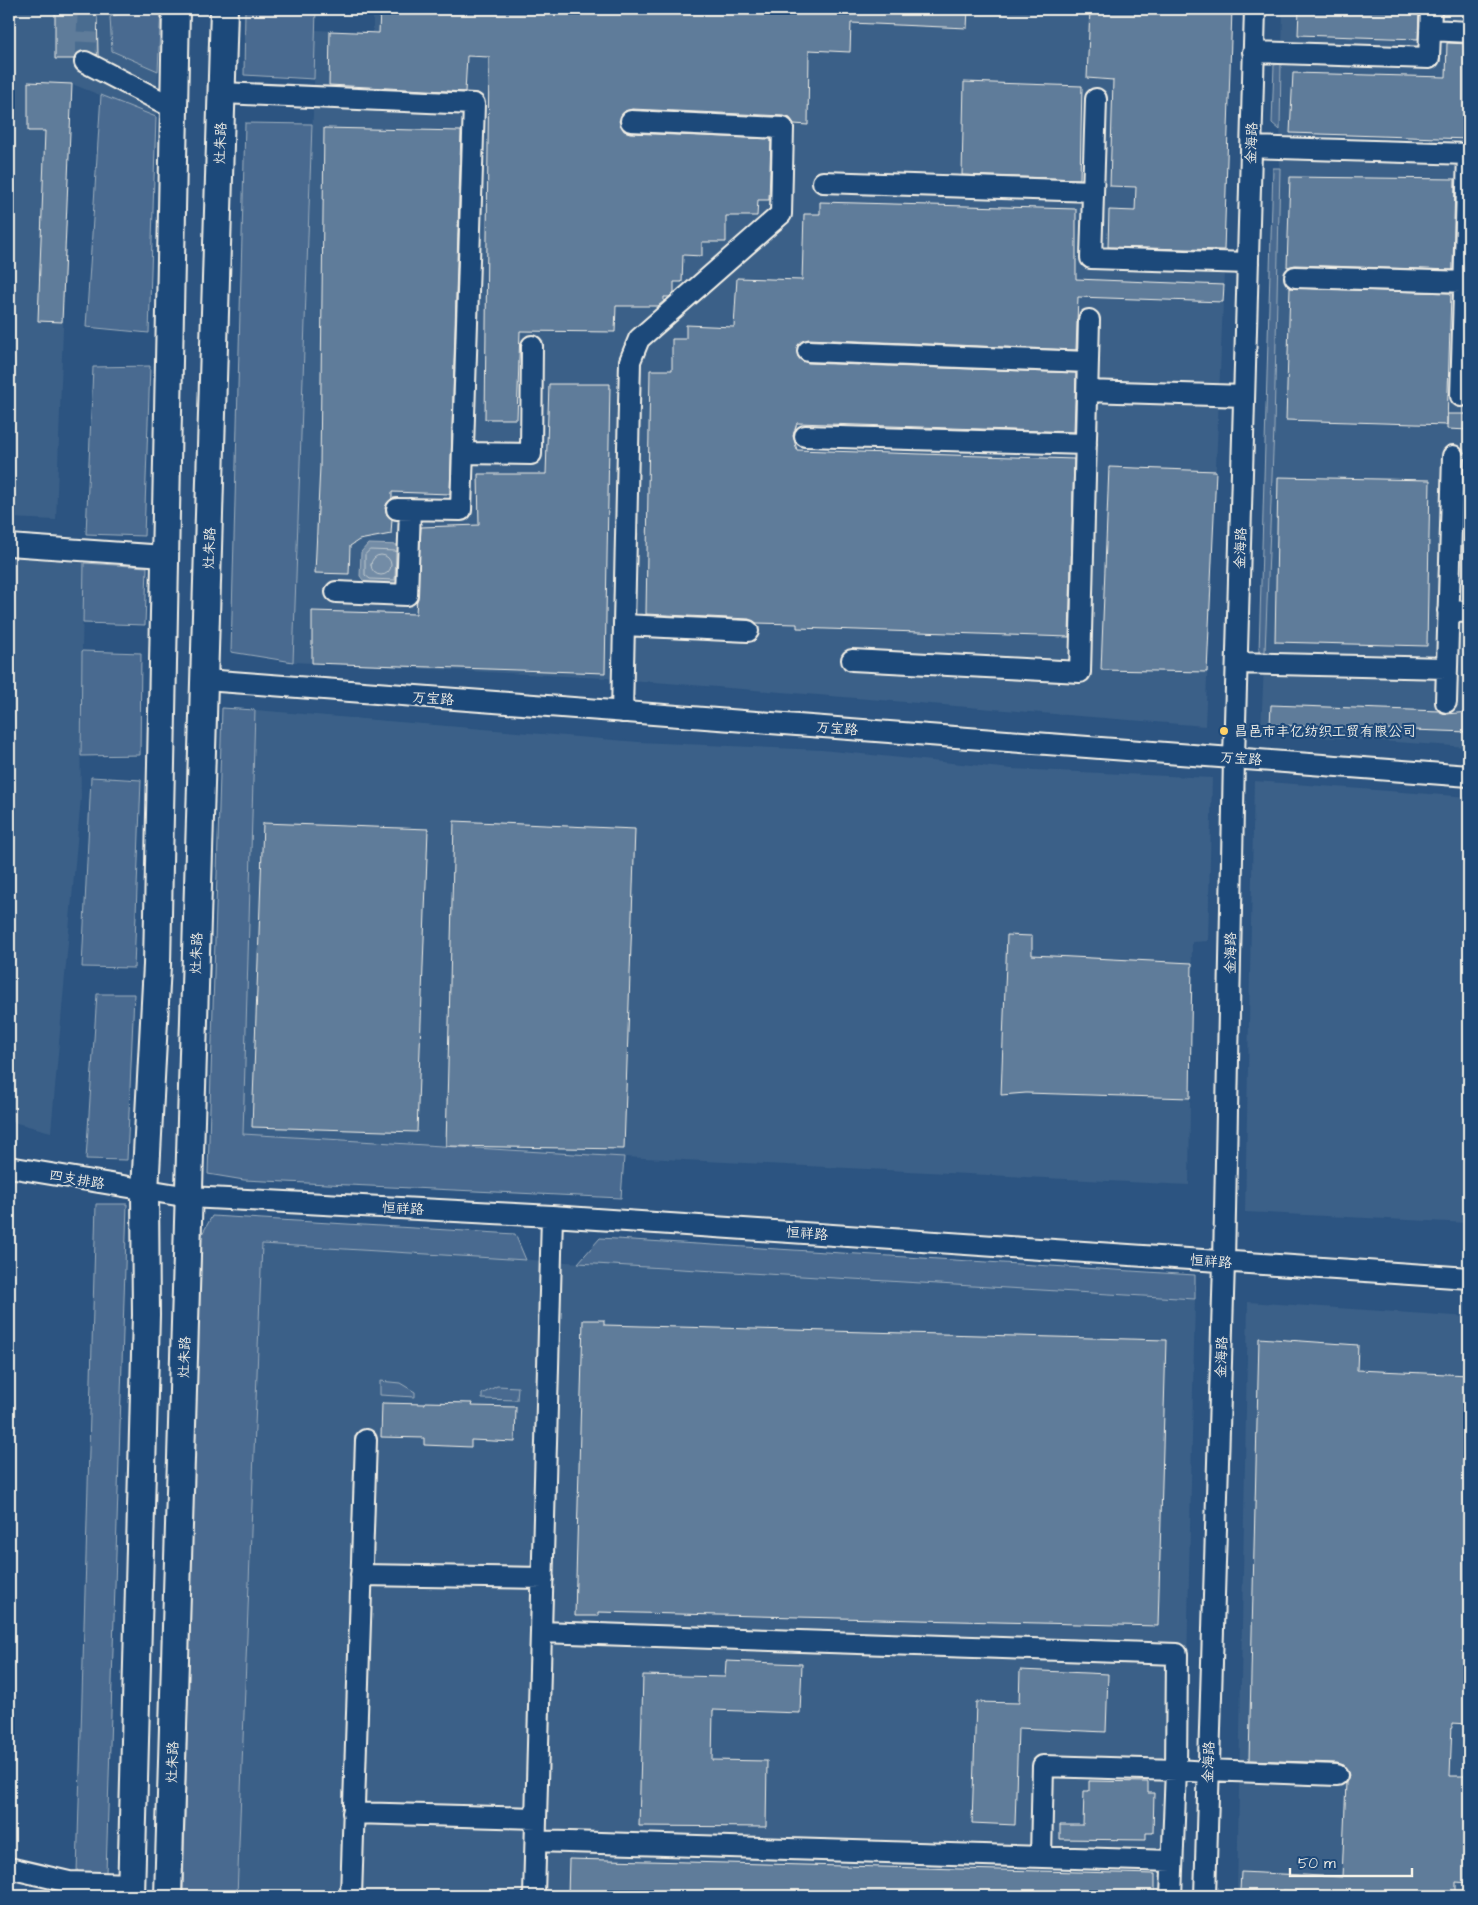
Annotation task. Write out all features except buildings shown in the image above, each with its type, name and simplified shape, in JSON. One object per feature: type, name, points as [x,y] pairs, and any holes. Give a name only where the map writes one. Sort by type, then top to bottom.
[{"type":"main road","points":[[131,1890],[146,1315],[145,1191],[157,965],[176,9]]},
{"type":"main road","name":"灶朱路","points":[[168,1896],[224,9]]},
{"type":"street","name":"金海路","points":[[1205,1896],[1224,1262],[1234,758],[1255,9]]},
{"type":"street","points":[[1253,52],[1429,58],[1431,9]]},
{"type":"street","points":[[1430,30],[1469,32]]},
{"type":"street","points":[[85,62],[174,108]]},
{"type":"street","points":[[222,93],[474,104],[461,510],[403,509],[407,595],[336,592]]},
{"type":"street","points":[[1096,99],[1091,258],[1248,262]]},
{"type":"street","points":[[622,712],[630,362],[639,339],[781,214],[783,138],[783,128],[631,121]]},
{"type":"street","points":[[1251,147],[1468,154],[1465,368],[1461,396]]},
{"type":"street","points":[[823,182],[1093,191]]},
{"type":"street","points":[[1295,277],[1467,282]]},
{"type":"street","points":[[852,660],[1080,672],[1089,320]]},
{"type":"street","points":[[463,453],[531,454],[532,346]]},
{"type":"street","points":[[808,351],[1088,362]]},
{"type":"street","points":[[1087,391],[1244,396]]},
{"type":"street","points":[[805,436],[1086,444]]},
{"type":"street","points":[[1446,702],[1453,456]]},
{"type":"street","points":[[9,545],[164,556]]},
{"type":"street","points":[[1448,611],[1469,612]]},
{"type":"street","points":[[624,625],[748,631]]},
{"type":"street","points":[[1237,663],[1446,668]]},
{"type":"street","name":"万宝路","points":[[205,680],[1469,776]]},
{"type":"street","name":"四支排路","points":[[9,1167],[145,1191]]},
{"type":"street","name":"恒祥路","points":[[145,1191],[189,1196],[552,1216],[1469,1278]]},
{"type":"street","points":[[534,1896],[552,1216]]},
{"type":"street","points":[[351,1896],[366,1440]]},
{"type":"street","points":[[361,1575],[543,1578]]},
{"type":"street","points":[[541,1632],[1178,1654],[1171,1896]]},
{"type":"street","points":[[1041,1857],[1043,1766],[1337,1775]]},
{"type":"street","points":[[353,1813],[536,1818]]},
{"type":"street","points":[[536,1841],[1172,1861]]},
{"type":"street","points":[[9,1868],[69,1882],[131,1890]]},
{"type":"shaded area","points":[[9,9],[161,9],[156,117],[72,84],[56,520],[9,518]]},
{"type":"shaded area","points":[[135,9],[161,9],[158,71],[112,51],[110,17]]},
{"type":"shaded area","points":[[245,9],[316,9],[314,79],[244,75]]},
{"type":"shaded area","points":[[373,9],[1232,9],[1223,302],[1205,726],[605,678],[293,662],[316,30],[373,33]]},
{"type":"shaded area","points":[[1283,9],[1469,9],[1469,747],[1261,733],[1274,427]]},
{"type":"shaded area","points":[[1281,64],[1280,130],[1272,123],[1274,65]]},
{"type":"shaded area","points":[[101,95],[156,117],[149,333],[86,327]]},
{"type":"shaded area","points":[[245,123],[312,124],[293,662],[231,652]]},
{"type":"shaded area","points":[[1273,168],[1280,168],[1274,427],[1265,652],[1259,652]]},
{"type":"shaded area","points":[[150,366],[144,536],[86,534],[93,367]]},
{"type":"shaded area","points":[[9,557],[84,563],[80,732],[81,797],[51,1132],[9,1121]]},
{"type":"shaded area","points":[[84,563],[147,567],[145,625],[83,623]]},
{"type":"shaded area","points":[[82,651],[141,653],[140,755],[81,756]]},
{"type":"shaded area","points":[[222,708],[255,710],[243,1134],[624,1157],[621,1198],[244,1180],[208,1174]]},
{"type":"shaded area","points":[[255,710],[638,742],[822,750],[1012,769],[1212,778],[1208,941],[1192,942],[1189,1185],[624,1157],[243,1134]]},
{"type":"shaded area","points":[[91,777],[141,780],[134,968],[82,967]]},
{"type":"shaded area","points":[[1254,781],[1469,797],[1469,1223],[1245,1212]]},
{"type":"shaded area","points":[[97,994],[134,994],[127,1160],[86,1159]]},
{"type":"shaded area","points":[[96,1204],[127,1204],[106,1873],[77,1873]]},
{"type":"shaded area","points":[[212,1216],[515,1234],[526,1260],[262,1244],[237,1896],[183,1896],[200,1238]]},
{"type":"shaded area","points":[[600,1238],[1195,1275],[1195,1299],[578,1263]]},
{"type":"shaded area","points":[[262,1244],[1195,1299],[1182,1896],[237,1896]]},
{"type":"shaded area","points":[[1248,1302],[1469,1317],[1469,1896],[1237,1896]]},
{"type":"shaded area","points":[[380,1381],[400,1383],[415,1392],[415,1397],[380,1395]]},
{"type":"shaded area","points":[[497,1386],[518,1387],[517,1400],[482,1399],[482,1394]]},
{"type":"water","points":[[368,544],[402,545],[400,586],[366,584],[360,576],[361,552]]},
{"type":"tunnel","points":[[85,62],[88,9]]},
{"type":"place","name":"昌邑市丰亿纺织工贸有限公司","points":[[1224,731]]}]
